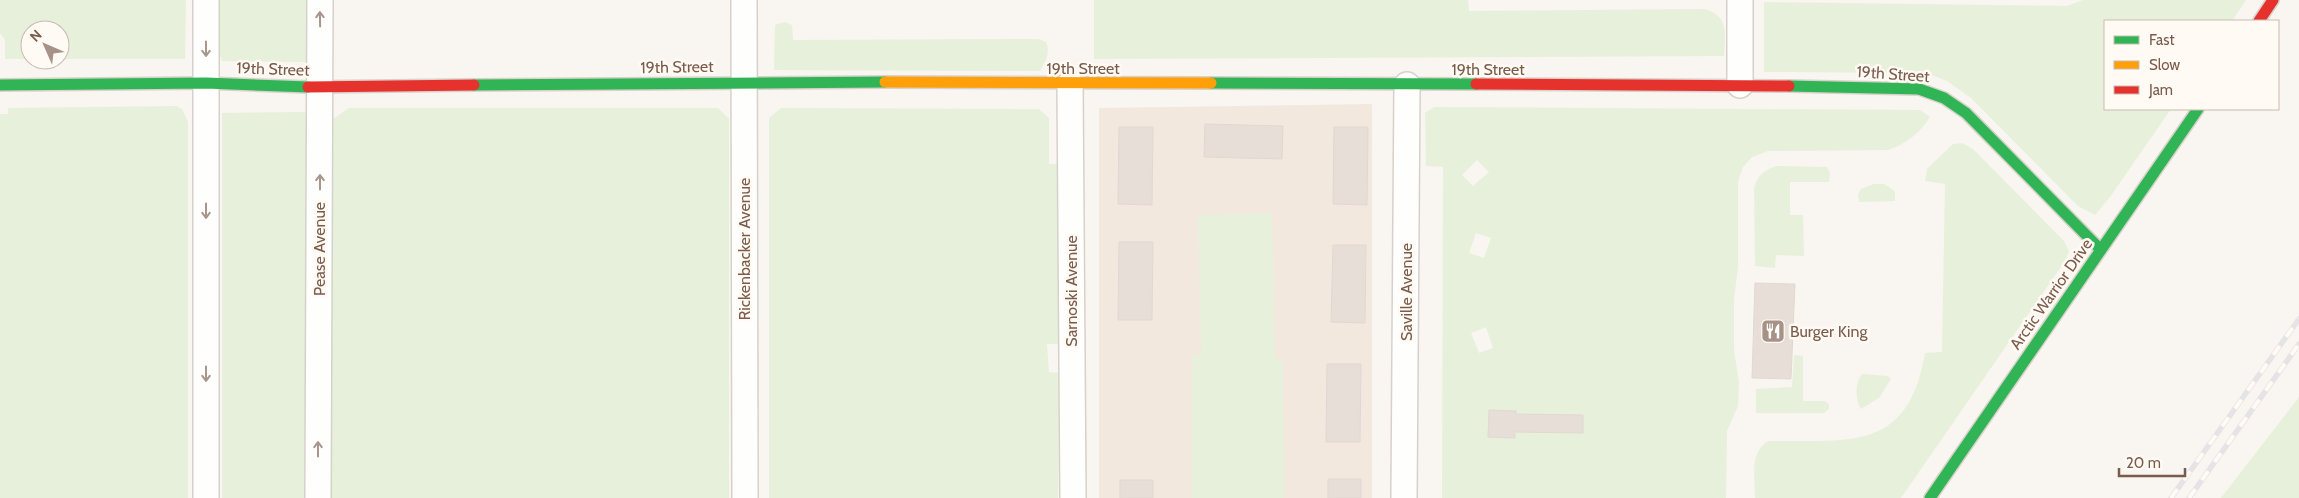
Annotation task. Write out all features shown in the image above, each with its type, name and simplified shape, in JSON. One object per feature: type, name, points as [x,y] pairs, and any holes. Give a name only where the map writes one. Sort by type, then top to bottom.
[{"type":"street","points":[[206,0],[206,498]]},
{"type":"street","name":"Pease Avenue","points":[[318,498],[320,0]]},
{"type":"street","name":"Rickenbacker Avenue","points":[[744,0],[745,498]]},
{"type":"street","points":[[1740,0],[1740,85]]},
{"type":"street","points":[[2259,20],[2273,0]]},
{"type":"street","name":"19th Street","points":[[0,86],[206,83],[320,87],[743,82],[1740,85],[1918,89],[1933,91],[1948,98],[1966,113],[2101,250]]},
{"type":"street","name":"Sarnoski Avenue","points":[[1070,84],[1073,498]]},
{"type":"street","name":"Saville Avenue","points":[[1404,498],[1407,85]]},
{"type":"street","name":"Arctic Warrior Drive","points":[[1930,498],[2197,110]]},
{"type":"shaded area","points":[[1372,104],[1372,498],[1099,498],[1099,108]]},
{"type":"green space","points":[[0,0],[186,0],[185,59],[70,59],[70,20],[20,20],[20,59],[5,59],[5,40],[0,33]]},
{"type":"green space","points":[[219,0],[308,0],[308,52],[306,62],[222,61],[219,53]]},
{"type":"green space","points":[[1094,0],[1468,0],[1469,11],[1704,9],[1718,16],[1722,21],[1725,33],[1724,56],[1094,59]]},
{"type":"green space","points":[[2083,0],[2246,0],[2233,20],[2104,20],[2104,110],[2170,110],[2110,197],[2095,215],[2078,206],[1971,98],[1947,81],[1927,73],[1764,72],[1764,2],[2067,6]]},
{"type":"green space","points":[[785,22],[792,25],[793,40],[1038,39],[1046,42],[1048,54],[1040,71],[774,70],[775,25]]},
{"type":"green space","points":[[176,106],[182,109],[188,122],[188,498],[0,498],[0,114],[8,114],[8,108]]},
{"type":"green space","points":[[1434,107],[1920,110],[1930,117],[1912,137],[1888,150],[1768,151],[1752,157],[1743,167],[1738,181],[1738,267],[1734,299],[1734,350],[1739,382],[1738,406],[1727,431],[1726,498],[1442,498],[1443,167],[1426,166],[1425,113]],"holes":[[[1477,160],[1489,172],[1473,186],[1462,175]],[[1476,233],[1491,238],[1484,258],[1469,253]],[[1486,327],[1493,348],[1479,353],[1471,333]],[[1489,410],[1516,412],[1515,438],[1488,437]],[[1543,415],[1583,416],[1583,433]]]},
{"type":"green space","points":[[349,108],[718,108],[729,119],[729,498],[330,498],[329,122]]},
{"type":"green space","points":[[781,108],[1039,109],[1049,118],[1049,164],[1060,164],[1059,344],[1047,344],[1049,372],[1059,373],[1058,498],[769,498],[769,118]]},
{"type":"green space","points":[[305,112],[308,124],[307,498],[222,498],[222,113]]},
{"type":"green space","points":[[1962,143],[1973,149],[2064,241],[2069,251],[2065,261],[1901,498],[1755,498],[1754,466],[1758,452],[1768,441],[1849,439],[1870,434],[1889,425],[1905,409],[1917,385],[1925,353],[1942,352],[1945,184],[1925,181],[1927,169],[1953,144]]},
{"type":"green space","points":[[1776,166],[1827,167],[1830,173],[1829,182],[1790,182],[1790,215],[1803,215],[1804,256],[1776,255],[1775,268],[1755,266],[1754,188],[1762,174]]},
{"type":"green space","points":[[1874,184],[1884,184],[1895,191],[1895,201],[1859,202],[1858,195],[1861,189]]},
{"type":"green space","points":[[1272,213],[1275,359],[1283,360],[1284,498],[1192,498],[1192,355],[1201,354],[1198,215]]},
{"type":"green space","points":[[1794,355],[1803,356],[1803,401],[1825,401],[1829,404],[1829,409],[1824,413],[1756,413],[1756,389],[1792,387]]},
{"type":"green space","points":[[1862,374],[1888,376],[1891,379],[1879,398],[1861,409],[1857,391],[1858,382]]},
{"type":"green space","points":[[2299,397],[2299,498],[2221,498]]},
{"type":"building","points":[[1205,124],[1283,126],[1282,159],[1204,157]]},
{"type":"building","points":[[1119,127],[1153,127],[1152,205],[1118,204]]},
{"type":"building","points":[[1334,127],[1368,127],[1367,205],[1333,204]]},
{"type":"building","points":[[1119,242],[1153,242],[1152,320],[1118,320]]},
{"type":"building","points":[[1333,245],[1366,245],[1365,323],[1331,322]]},
{"type":"building","name":"Burger King","points":[[1755,283],[1795,284],[1791,379],[1752,378]]},
{"type":"building","points":[[1327,364],[1361,364],[1360,442],[1326,442]]},
{"type":"building","points":[[1489,410],[1516,411],[1516,414],[1583,415],[1583,433],[1515,432],[1515,438],[1488,437]]},
{"type":"building","points":[[1328,479],[1361,479],[1361,498],[1328,498]]},
{"type":"building","points":[[1120,480],[1153,480],[1153,498],[1120,498]]},
{"type":"railway","points":[[2171,498],[2299,319]]},
{"type":"railway","points":[[2189,498],[2299,344]]},
{"type":"traffic: fast","points":[[474,85],[885,82]]},
{"type":"traffic: fast","points":[[0,85],[206,83],[308,87]]},
{"type":"traffic: fast","points":[[1211,83],[1476,84]]},
{"type":"traffic: fast","points":[[1789,86],[1919,89],[1944,98],[1966,113],[2101,250]]},
{"type":"traffic: fast","points":[[1930,498],[2197,110]]},
{"type":"traffic: slow","points":[[885,82],[1211,83]]},
{"type":"traffic: jam","points":[[2260,20],[2273,0]]},
{"type":"traffic: jam","points":[[1476,84],[1789,86]]},
{"type":"traffic: jam","points":[[308,87],[474,85]]},
{"type":"place","name":"Burger King","points":[[1773,331]]}]
